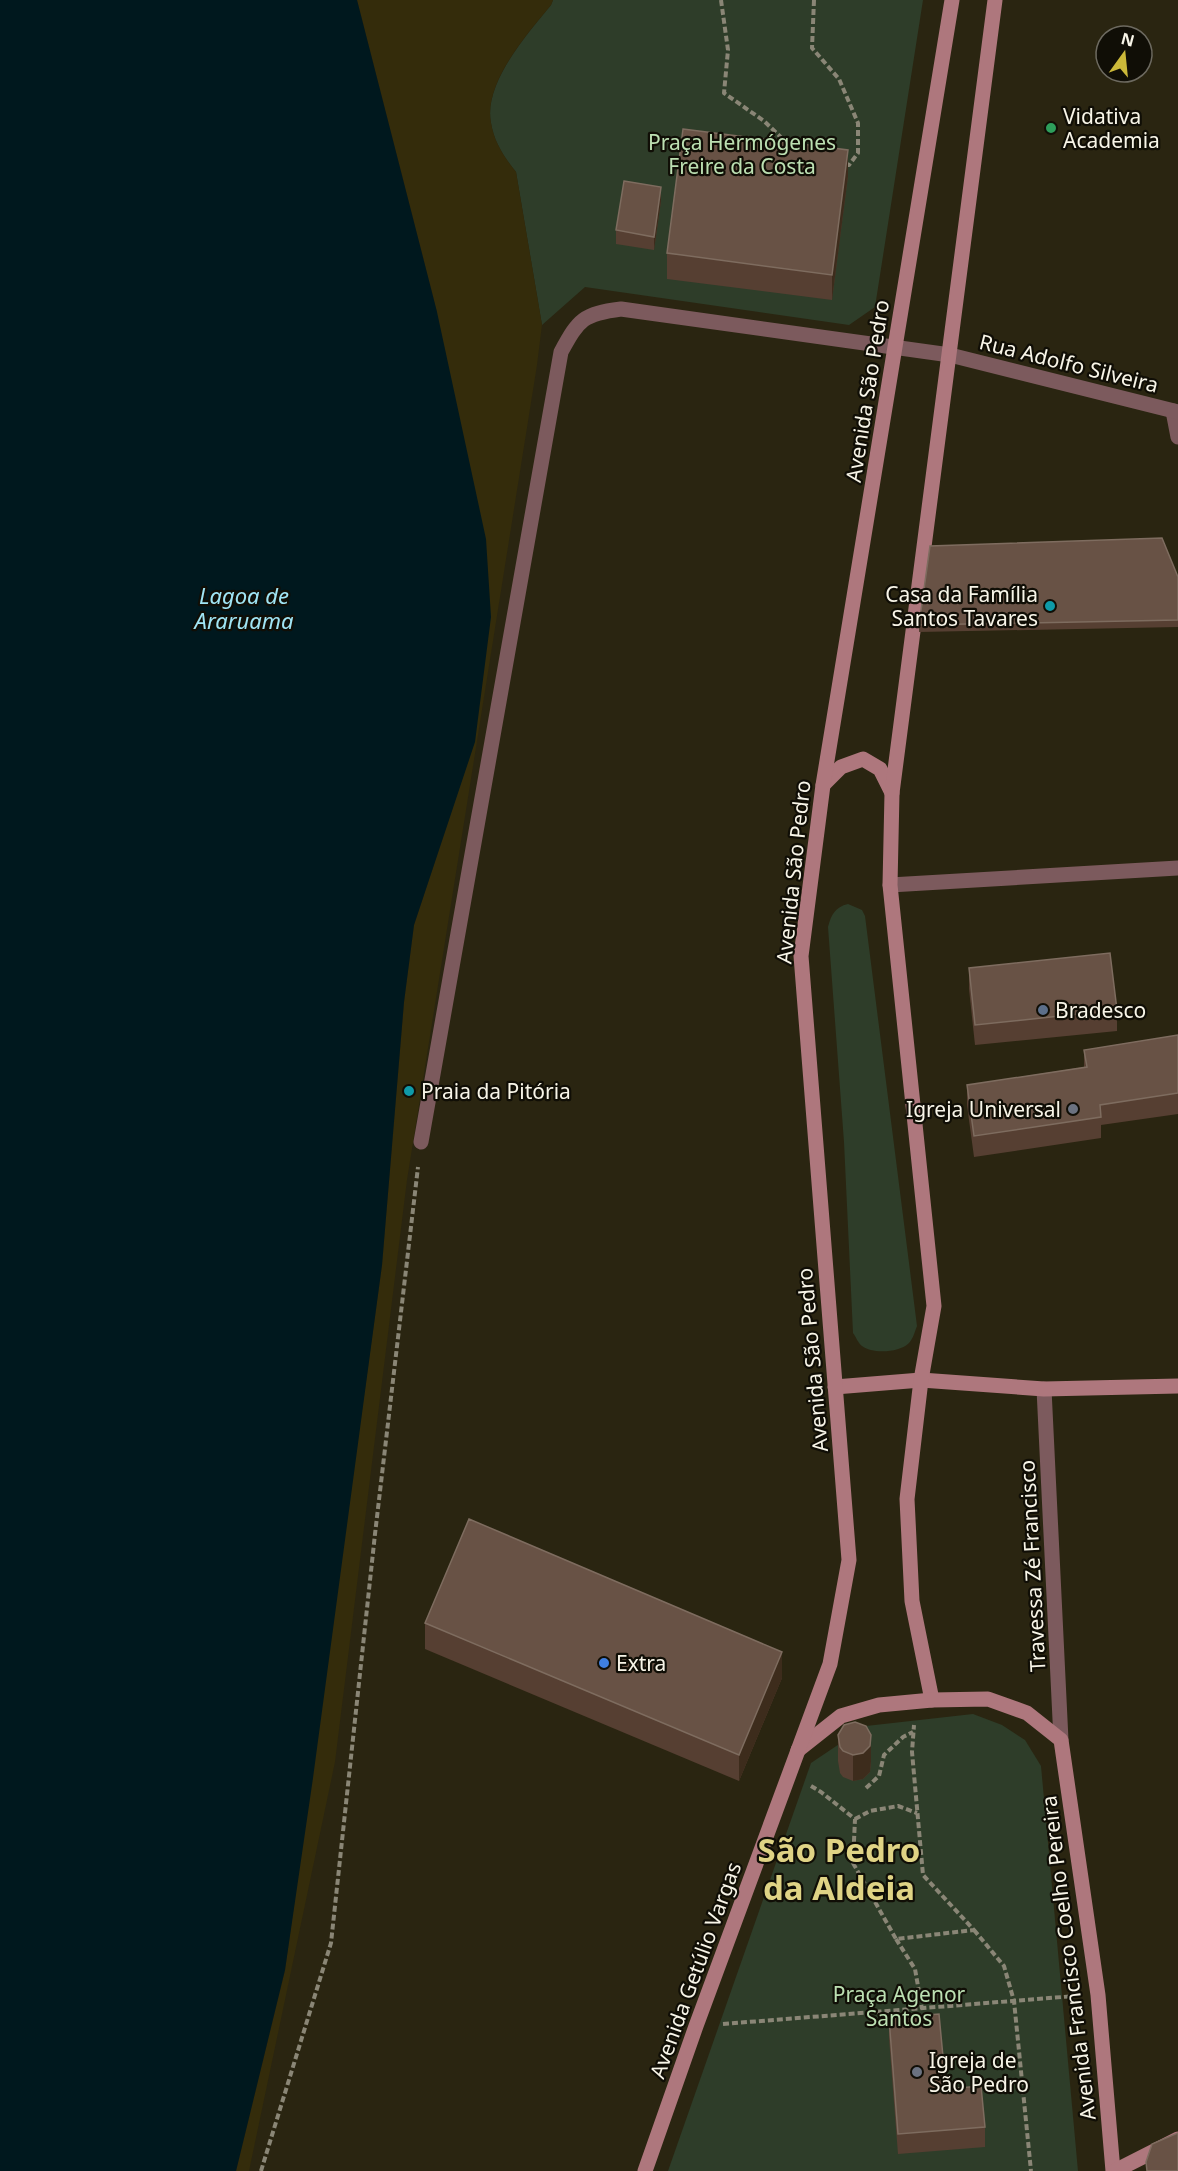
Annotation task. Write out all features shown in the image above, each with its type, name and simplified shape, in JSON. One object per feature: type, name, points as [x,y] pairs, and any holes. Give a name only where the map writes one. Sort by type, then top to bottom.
[{"type":"street","name":"Avenida São Pedro","points":[[798,1750],[830,1664],[849,1560],[801,956],[823,785],[951,0]]},
{"type":"street","points":[[932,1700],[912,1600],[907,1499],[921,1380],[934,1306],[890,885],[892,793],[995,0]]},
{"type":"street","name":"Rua Adolfo Silveira","points":[[421,1142],[561,351],[576,326],[596,312],[621,309],[895,347],[950,355],[1175,412]]},
{"type":"street","points":[[1175,412],[1178,437]]},
{"type":"street","points":[[823,785],[841,767],[863,759],[880,769],[892,793]]},
{"type":"street","points":[[890,885],[1178,868]]},
{"type":"street","points":[[835,1387],[921,1380],[1044,1389],[1178,1386]]},
{"type":"street","name":"Travessa Zé Francisco","points":[[1044,1389],[1061,1740]]},
{"type":"street","points":[[798,1750],[840,1716],[879,1705],[932,1700],[988,1699],[1027,1713],[1061,1740]]},
{"type":"street","name":"Avenida Francisco Coelho Pereira","points":[[1061,1740],[1098,1995],[1114,2171]]},
{"type":"street","name":"Avenida Getúlio Vargas","points":[[645,2171],[798,1750]]},
{"type":"street","points":[[1114,2171],[1178,2139]]},
{"type":"path","points":[[721,0],[728,50],[724,93],[764,121],[795,150]]},
{"type":"path","points":[[814,0],[812,48],[839,80],[858,123],[858,153],[849,165],[837,163]]},
{"type":"path","points":[[261,2171],[331,1943],[375,1534],[421,1142]]},
{"type":"path","points":[[916,1701],[912,1752],[923,1875],[1004,1966],[1014,2001],[1031,2171]]},
{"type":"path","points":[[866,1788],[879,1776],[884,1755],[903,1737],[913,1732]]},
{"type":"path","points":[[789,1775],[821,1792],[855,1819]]},
{"type":"path","points":[[855,1819],[870,1811],[898,1806],[917,1813]]},
{"type":"path","points":[[855,1819],[853,1863],[915,1969],[922,2008]]},
{"type":"path","points":[[896,1939],[974,1930]]},
{"type":"path","points":[[696,2026],[1098,1995]]},
{"type":"green space","name":"Praça Hermógenes Freire da Costa","points":[[553,0],[923,0],[875,307],[849,325],[585,287],[542,325],[516,172],[494,137],[490,108],[500,76],[509,60]]},
{"type":"green space","points":[[848,904],[862,910],[865,916],[917,1326],[909,1343],[899,1349],[886,1351],[866,1349],[853,1333],[844,1142],[828,927],[834,912]]},
{"type":"green space","name":"Praça Agenor Santos","points":[[973,1714],[1002,1725],[1025,1740],[1041,1766],[1078,2171],[668,2171],[811,1763],[866,1726]]},
{"type":"sand","name":"Praia da Pitória","points":[[357,0],[553,0],[500,75],[490,108],[494,137],[516,172],[542,325],[407,1180],[335,1762],[249,2171],[236,2171],[285,1970],[382,1265],[404,1002],[414,925],[437,854],[437,312]]},
{"type":"water","name":"Lagoa de Araruama","points":[[0,0],[357,0],[437,312],[486,539],[491,617],[475,742],[414,925],[404,1002],[382,1265],[313,1778],[285,1970],[236,2171],[0,2171]]},
{"type":"building","points":[[683,129],[848,150],[832,275],[667,253]]},
{"type":"building","points":[[624,181],[661,187],[654,237],[616,230]]},
{"type":"building","name":"Casa da Família Santos Tavares","points":[[1162,538],[1178,577],[1178,620],[919,625],[930,546]]},
{"type":"building","name":"Bradesco","points":[[1110,953],[1117,1010],[975,1025],[969,968]]},
{"type":"building","name":"Igreja Universal","points":[[1178,1035],[1178,1093],[1100,1105],[1101,1117],[974,1136],[967,1085],[1087,1067],[1084,1050]]},
{"type":"building","name":"Extra","points":[[469,1519],[782,1652],[739,1755],[425,1623]]},
{"type":"building","points":[[855,1722],[866,1726],[871,1735],[870,1746],[863,1753],[853,1755],[843,1751],[840,1747],[838,1735],[844,1725]]},
{"type":"building","name":"Igreja de São Pedro","points":[[939,2014],[946,2089],[981,2086],[985,2127],[898,2134],[889,2018]]},
{"type":"building","points":[[1178,2133],[1178,2171],[1147,2171],[1146,2162],[1152,2144]]},
{"type":"place","name":"Vidativa Academia","points":[[1051,128]]},
{"type":"place","name":"Casa da Família Santos Tavares","points":[[1050,606]]},
{"type":"place","name":"Bradesco","points":[[1043,1010]]},
{"type":"place","name":"Praia da Pitória","points":[[409,1091]]},
{"type":"place","name":"Igreja Universal","points":[[1073,1109]]},
{"type":"place","name":"Extra","points":[[604,1663]]},
{"type":"place","name":"Igreja de São Pedro","points":[[917,2072]]},
{"type":"district","name":"São Pedro da Aldeia","points":[[839,1868]]}]
